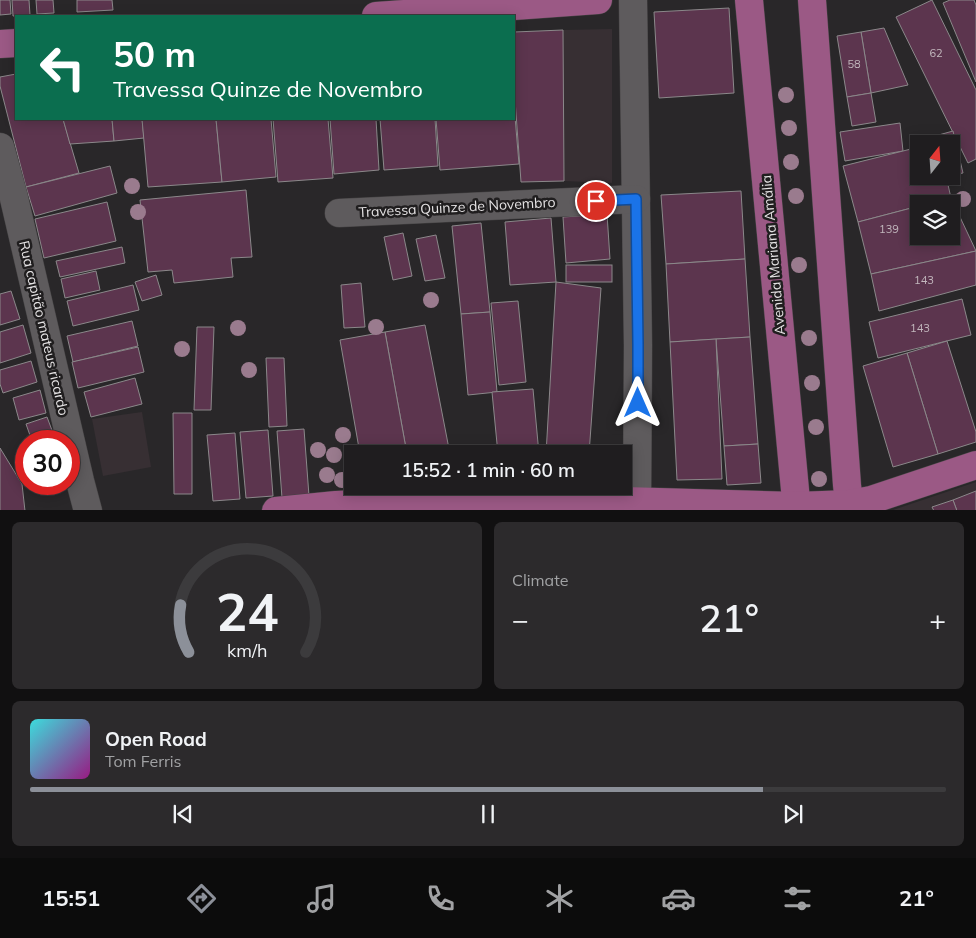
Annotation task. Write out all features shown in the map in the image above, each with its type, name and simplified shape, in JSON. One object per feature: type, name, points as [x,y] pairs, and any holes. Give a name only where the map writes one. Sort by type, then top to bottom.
[{"type":"main road","points":[[390,15],[598,0]]},
{"type":"main road","name":"Avenida Mariana Amália","points":[[749,0],[796,508]]},
{"type":"main road","points":[[812,0],[850,507]]},
{"type":"main road","points":[[0,44],[15,43]]},
{"type":"main road","points":[[276,510],[383,503],[520,498],[637,505],[796,508],[850,507],[976,465]]},
{"type":"street","points":[[634,0],[638,344],[637,505]]},
{"type":"street","name":"Rua capitão mateus ricardo","points":[[0,147],[13,194],[88,510]]},
{"type":"street","name":"Travessa Quinze de Novembro","points":[[339,213],[636,199]]},
{"type":"shaded area","points":[[612,29],[612,183],[564,181],[563,30]]},
{"type":"shaded area","points":[[142,412],[151,467],[103,476],[92,419]]},
{"type":"shaded area","points":[[976,482],[976,510],[893,510]]},
{"type":"building","points":[[0,0],[10,0],[11,14],[0,15]]},
{"type":"building","points":[[12,0],[29,0],[30,15],[13,16]]},
{"type":"building","points":[[36,0],[53,0],[54,13],[37,14]]},
{"type":"building","points":[[77,0],[112,0],[113,10],[77,12]]},
{"type":"building","points":[[932,0],[976,90],[976,159],[968,163],[960,147],[960,135],[954,135],[896,17]]},
{"type":"building","points":[[950,0],[974,0],[976,5],[976,82],[943,3]]},
{"type":"building","points":[[729,8],[734,93],[659,98],[654,12]]},
{"type":"building","points":[[884,28],[908,85],[871,93],[861,32]]},
{"type":"building","points":[[563,30],[564,181],[521,182],[515,100],[515,32]]},
{"type":"building","points":[[861,32],[871,93],[847,97],[837,36]]},
{"type":"building","points":[[15,74],[15,120],[63,120],[79,173],[26,187],[0,86],[0,77]]},
{"type":"building","points":[[871,93],[876,122],[852,126],[847,97]]},
{"type":"building","points":[[515,117],[519,164],[440,170],[436,120],[515,120]]},
{"type":"building","points":[[63,120],[112,120],[114,141],[70,144]]},
{"type":"building","points":[[112,120],[142,120],[144,138],[114,141]]},
{"type":"building","points":[[142,120],[216,120],[222,182],[148,187]]},
{"type":"building","points":[[216,120],[271,120],[276,177],[222,182]]},
{"type":"building","points":[[273,120],[328,120],[333,178],[278,182]]},
{"type":"building","points":[[330,120],[376,120],[379,170],[334,174]]},
{"type":"building","points":[[380,120],[435,120],[438,166],[384,170]]},
{"type":"building","points":[[900,123],[903,151],[845,161],[840,132]]},
{"type":"building","points":[[953,131],[954,135],[939,135]]},
{"type":"building","points":[[910,149],[910,185],[948,185],[950,195],[910,195],[910,208],[858,222],[843,166]]},
{"type":"building","points":[[960,160],[963,173],[960,174]]},
{"type":"building","points":[[110,166],[117,193],[35,216],[26,187]]},
{"type":"building","points":[[246,190],[252,257],[231,258],[233,277],[174,283],[172,270],[148,272],[140,200]]},
{"type":"building","points":[[741,191],[745,259],[666,264],[661,195]]},
{"type":"building","points":[[107,202],[116,241],[44,258],[35,219]]},
{"type":"building","points":[[910,208],[910,245],[960,245],[960,217],[976,251],[871,274],[858,222]]},
{"type":"building","points":[[607,214],[610,259],[566,263],[563,217]]},
{"type":"building","points":[[551,218],[556,282],[510,285],[505,222]]},
{"type":"building","points":[[481,223],[490,312],[461,314],[452,226]]},
{"type":"building","points":[[403,233],[412,276],[393,280],[384,237]]},
{"type":"building","points":[[436,235],[445,278],[425,281],[416,239]]},
{"type":"building","points":[[122,247],[125,263],[60,277],[56,261]]},
{"type":"building","points":[[976,251],[976,285],[879,311],[871,274]]},
{"type":"building","points":[[745,259],[750,337],[670,342],[666,264]]},
{"type":"building","points":[[566,265],[612,265],[612,282],[566,282]]},
{"type":"building","points":[[96,271],[100,290],[65,298],[61,279]]},
{"type":"building","points":[[156,275],[162,295],[142,301],[135,282]]},
{"type":"building","points":[[556,282],[601,288],[590,445],[547,445]]},
{"type":"building","points":[[361,283],[365,327],[344,328],[341,285]]},
{"type":"building","points":[[133,285],[139,310],[73,326],[67,301]]},
{"type":"building","points":[[11,291],[20,319],[0,325],[0,294]]},
{"type":"building","points":[[962,299],[971,335],[878,358],[869,322]]},
{"type":"building","points":[[518,301],[526,382],[499,385],[491,303]]},
{"type":"building","points":[[490,312],[497,392],[468,395],[461,314]]},
{"type":"building","points":[[132,321],[138,346],[73,362],[67,336]]},
{"type":"building","points":[[23,325],[31,353],[0,363],[0,332]]},
{"type":"building","points":[[425,325],[448,445],[405,445],[385,332]]},
{"type":"building","points":[[197,327],[214,327],[211,410],[194,410]]},
{"type":"building","points":[[385,332],[405,445],[358,445],[340,340]]},
{"type":"building","points":[[750,337],[758,444],[724,446],[716,339]]},
{"type":"building","points":[[716,339],[722,479],[677,480],[670,342]]},
{"type":"building","points":[[947,341],[976,432],[976,442],[938,454],[907,353]]},
{"type":"building","points":[[138,347],[144,372],[78,388],[72,362]]},
{"type":"building","points":[[907,353],[938,454],[893,467],[863,366]]},
{"type":"building","points":[[266,358],[284,358],[287,426],[269,427]]},
{"type":"building","points":[[31,361],[37,382],[3,393],[0,384],[0,370]]},
{"type":"building","points":[[135,378],[142,404],[91,417],[84,392]]},
{"type":"building","points":[[533,389],[538,445],[497,445],[492,392]]},
{"type":"building","points":[[40,390],[46,413],[19,420],[13,398]]},
{"type":"building","points":[[173,413],[192,413],[192,494],[174,494]]},
{"type":"building","points":[[47,417],[52,430],[28,430],[26,424]]},
{"type":"building","points":[[304,429],[309,496],[282,498],[277,431]]},
{"type":"building","points":[[268,430],[273,496],[246,498],[240,432]]},
{"type":"building","points":[[235,433],[240,499],[213,501],[207,435]]},
{"type":"building","points":[[758,444],[761,483],[727,485],[724,446]]},
{"type":"building","points":[[0,448],[15,473],[15,495],[23,495],[25,510],[0,510]]},
{"type":"building","points":[[976,491],[976,510],[957,510],[953,500]]},
{"type":"building","points":[[953,500],[957,510],[934,510],[932,507]]},
{"type":"route","points":[[596,201],[636,199],[638,403]]}]
